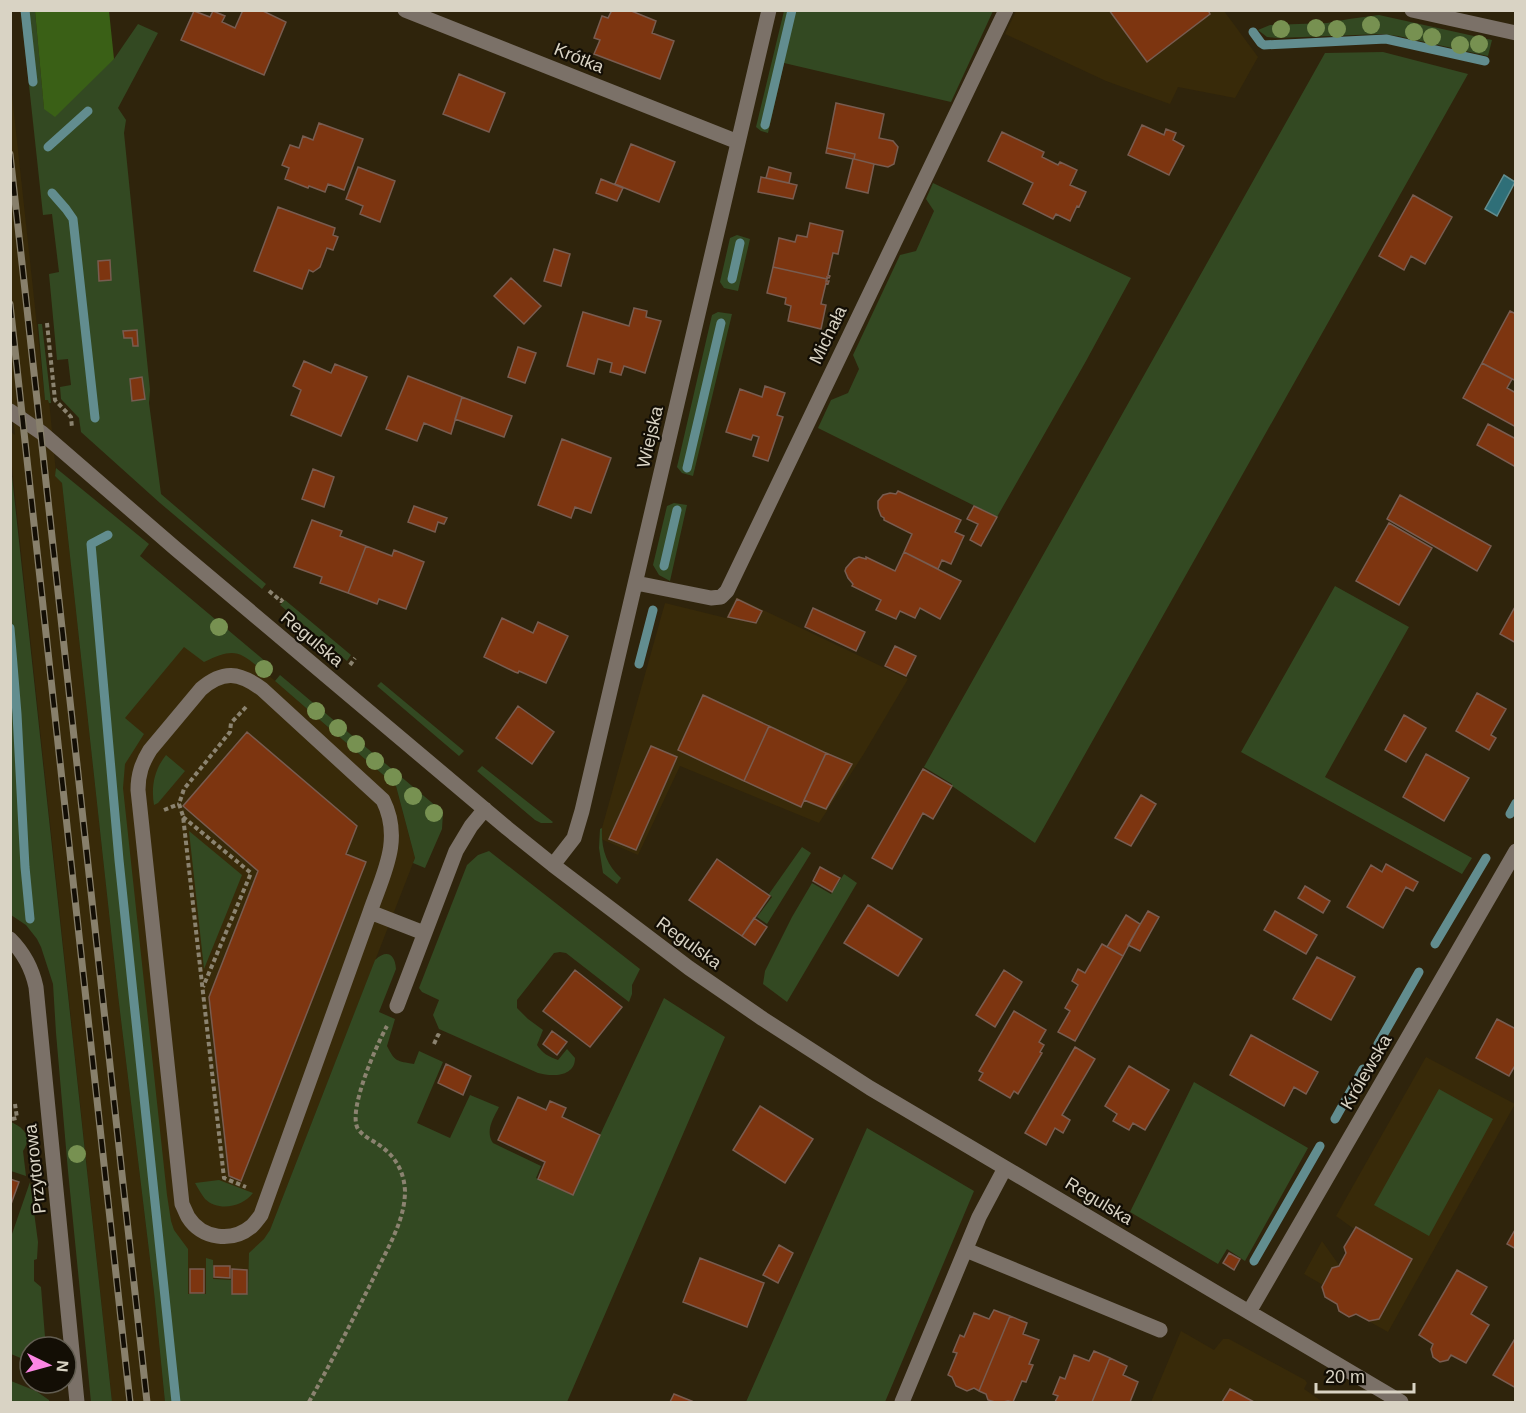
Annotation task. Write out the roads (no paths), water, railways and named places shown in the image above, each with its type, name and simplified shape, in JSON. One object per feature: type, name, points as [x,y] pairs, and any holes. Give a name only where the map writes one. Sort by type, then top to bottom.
[{"type":"street","name":"Krótka","points":[[405,10],[738,142]]},
{"type":"street","name":"Wiejska","points":[[553,865],[572,842],[577,830],[769,10]]},
{"type":"street","name":"Michała","points":[[636,583],[712,598],[721,597],[727,591],[1006,10]]},
{"type":"street","points":[[1412,10],[1515,33]]},
{"type":"street","name":"Regulska","points":[[17,415],[42,433],[507,828],[681,962],[870,1088],[1249,1312],[1377,1396],[1401,1402]]},
{"type":"street","points":[[227,675],[236,675],[256,684],[383,800],[392,827],[392,846],[370,912],[261,1215],[252,1227],[231,1237],[206,1233],[188,1217],[182,1204],[140,822],[138,778],[140,768],[150,750],[201,689],[211,681],[227,675]]},
{"type":"street","points":[[397,1006],[456,850],[485,809]]},
{"type":"street","name":"Królewska","points":[[1249,1312],[1515,851]]},
{"type":"street","points":[[370,912],[424,933]]},
{"type":"street","name":"Przytorowa","points":[[10,939],[25,956],[36,987],[77,1402]]},
{"type":"street","points":[[902,1402],[979,1217],[1005,1168]]},
{"type":"street","points":[[966,1250],[1160,1330]]},
{"type":"water","points":[[1504,175],[1515,182],[1497,216],[1485,209]]},
{"type":"waterway","points":[[25,10],[33,82]]},
{"type":"waterway","points":[[765,125],[792,10]]},
{"type":"waterway","points":[[1253,32],[1264,45],[1386,39],[1485,61]]},
{"type":"waterway","points":[[48,147],[88,111]]},
{"type":"waterway","points":[[52,193],[73,219],[95,418]]},
{"type":"waterway","points":[[732,279],[740,243]]},
{"type":"waterway","points":[[687,468],[721,323]]},
{"type":"waterway","points":[[664,566],[677,510]]},
{"type":"waterway","points":[[108,535],[91,544],[119,860],[176,1402]]},
{"type":"waterway","points":[[639,664],[653,610]]},
{"type":"waterway","points":[[10,628],[30,919]]},
{"type":"waterway","points":[[1510,814],[1516,803]]},
{"type":"waterway","points":[[1435,944],[1486,858]]},
{"type":"waterway","points":[[1378,1044],[1419,972]]},
{"type":"waterway","points":[[1335,1119],[1363,1069]]},
{"type":"waterway","points":[[1254,1261],[1320,1146]]},
{"type":"railway","points":[[10,154],[147,1402]]},
{"type":"railway","points":[[10,304],[130,1402]]}]
